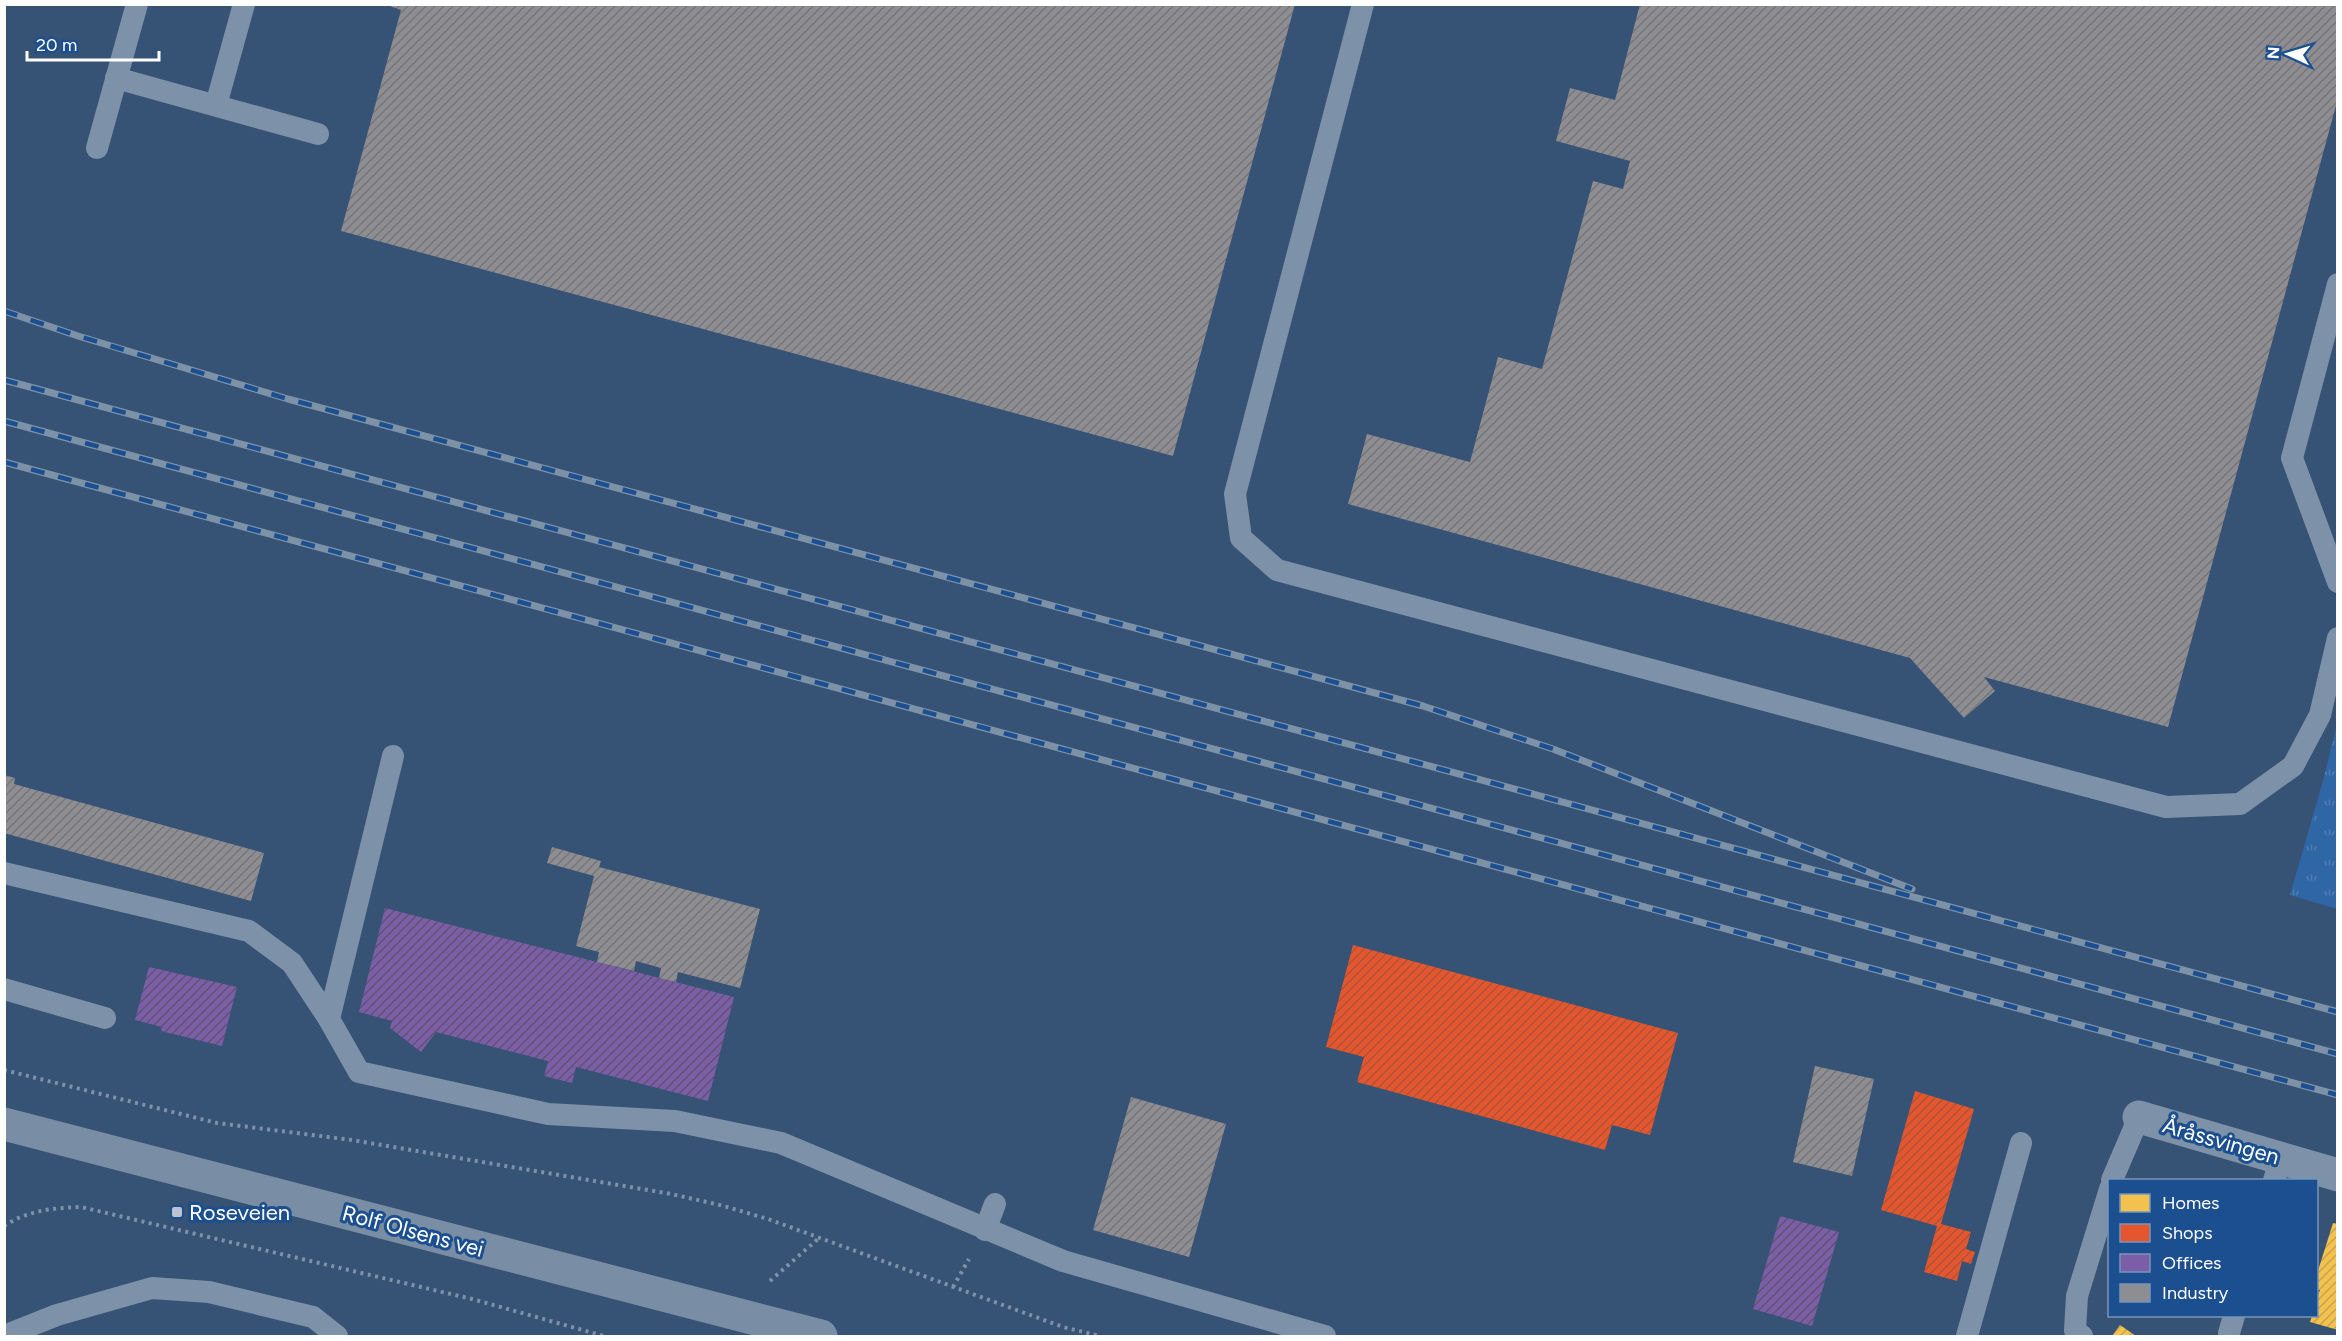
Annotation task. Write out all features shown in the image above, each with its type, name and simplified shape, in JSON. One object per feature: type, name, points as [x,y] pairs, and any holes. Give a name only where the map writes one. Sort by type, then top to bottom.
[{"type":"main road","name":"Rolf Olsens vei","points":[[4,1124],[821,1336]]},
{"type":"street","name":"Åråssvingen","points":[[2139,1117],[2277,1169],[2337,1175]]},
{"type":"lane","points":[[97,148],[136,4]]},
{"type":"lane","points":[[216,105],[244,4]]},
{"type":"lane","points":[[1363,4],[1235,494],[1241,538],[1277,570],[2166,807],[2240,804],[2293,766],[2320,715],[2337,638]]},
{"type":"lane","points":[[116,78],[318,134]]},
{"type":"lane","points":[[2337,284],[2292,458],[2337,582]]},
{"type":"lane","points":[[329,1019],[393,756]]},
{"type":"lane","points":[[4,873],[249,931],[292,963],[329,1019],[359,1072],[548,1114],[675,1121],[781,1143],[1063,1262],[1325,1336]]},
{"type":"lane","points":[[4,989],[105,1018]]},
{"type":"lane","points":[[2112,1179],[2139,1117]]},
{"type":"lane","points":[[1966,1336],[2021,1143]]},
{"type":"lane","points":[[2082,1336],[2074,1330],[2077,1296],[2108,1193]]},
{"type":"lane","points":[[986,1230],[995,1204]]},
{"type":"lane","points":[[4,1336],[57,1315],[152,1288],[209,1292],[313,1317],[337,1336]]},
{"type":"path","points":[[4,1070],[217,1123],[352,1140],[671,1194],[739,1211],[1063,1327],[1100,1336]]},
{"type":"path","points":[[4,1226],[14,1219],[48,1208],[81,1207],[472,1299],[604,1336]]},
{"type":"path","points":[[763,1286],[819,1238]]},
{"type":"green space","points":[[2337,724],[2337,909],[2290,895]]},
{"type":"building: Homes","points":[[2333,1223],[2338,1224],[2338,1330],[2310,1322],[2312,1317],[2318,1317],[2320,1290],[2318,1290],[2318,1271]]},
{"type":"building: Homes","points":[[2120,1325],[2136,1336],[2112,1336]]},
{"type":"building: Shops","points":[[1353,945],[1678,1033],[1650,1135],[1612,1125],[1605,1150],[1357,1082],[1364,1057],[1326,1047]]},
{"type":"building: Shops","points":[[1915,1091],[1974,1109],[1941,1224],[1971,1232],[1966,1249],[1975,1252],[1971,1264],[1962,1261],[1957,1281],[1924,1272],[1937,1226],[1881,1210]]},
{"type":"building: Offices","points":[[385,908],[734,997],[708,1101],[576,1067],[572,1083],[544,1076],[548,1061],[436,1032],[421,1052],[390,1028],[392,1021],[359,1012]]},
{"type":"building: Offices","points":[[149,967],[237,987],[222,1046],[161,1031],[162,1027],[135,1020]]},
{"type":"building: Offices","points":[[1780,1216],[1839,1232],[1812,1326],[1753,1309]]},
{"type":"building: Industry","points":[[384,4],[1295,4],[1173,456],[341,231],[401,10]]},
{"type":"building: Industry","points":[[1640,4],[2338,4],[2338,98],[2168,727],[1984,677],[1995,691],[1964,718],[1910,658],[1348,504],[1367,434],[1470,462],[1498,357],[1542,369],[1593,181],[1623,189],[1630,161],[1556,141],[1570,88],[1615,100]]},
{"type":"building: Industry","points":[[4,775],[15,778],[14,784],[264,853],[251,901],[4,833]]},
{"type":"building: Industry","points":[[552,847],[601,861],[599,867],[760,909],[740,988],[678,972],[676,982],[659,978],[661,968],[636,961],[634,971],[597,962],[599,952],[576,946],[594,876],[547,863]]},
{"type":"building: Industry","points":[[1815,1066],[1874,1079],[1852,1176],[1793,1162]]},
{"type":"building: Industry","points":[[1131,1097],[1226,1124],[1189,1257],[1093,1230]]},
{"type":"railway","points":[[4,311],[78,336],[288,399],[1423,706],[1553,749],[1912,889]]},
{"type":"railway","points":[[4,380],[2338,1012]]},
{"type":"railway","points":[[4,421],[2338,1054]]},
{"type":"railway","points":[[4,462],[2338,1095]]},
{"type":"place","name":"Roseveien","points":[[177,1212]]}]
